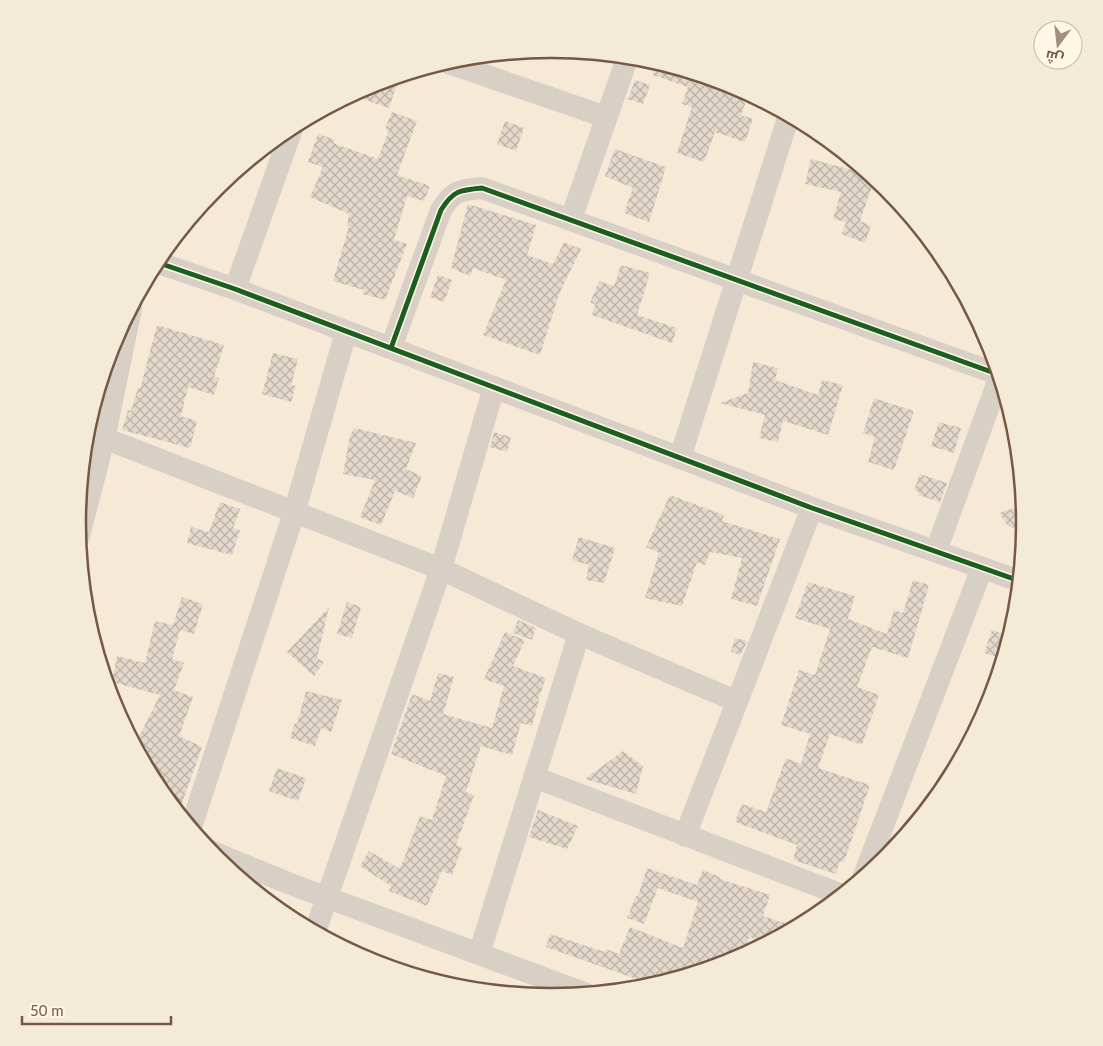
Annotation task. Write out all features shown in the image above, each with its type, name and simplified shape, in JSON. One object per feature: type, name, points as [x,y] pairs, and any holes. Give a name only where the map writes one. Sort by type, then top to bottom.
[{"type":"street","points":[[571,220],[625,63]]},
{"type":"street","points":[[459,66],[606,117]]},
{"type":"street","points":[[680,458],[735,279],[787,122]]},
{"type":"street","points":[[235,289],[288,139]]},
{"type":"street","points":[[391,348],[441,210],[451,194],[482,188],[992,372]]},
{"type":"street","points":[[164,265],[235,289],[812,508],[1013,580]]},
{"type":"street","points":[[193,819],[294,512],[346,332]]},
{"type":"street","points":[[89,474],[95,435],[120,349]]},
{"type":"street","points":[[936,551],[996,386]]},
{"type":"street","points":[[318,925],[441,569],[494,387]]},
{"type":"street","points":[[95,435],[441,569],[579,634],[736,701]]},
{"type":"street","points":[[685,836],[812,508]]},
{"type":"street","points":[[869,863],[982,568]]},
{"type":"street","points":[[479,954],[579,634]]},
{"type":"street","points":[[534,777],[835,892]]},
{"type":"street","points":[[229,859],[328,898],[571,988]]},
{"type":"shaded area","points":[[521,58],[582,58],[612,61],[672,73],[701,82],[730,93],[784,120],[810,136],[858,173],[881,194],[921,240],[939,264],[969,317],[982,345],[1001,403],[1013,462],[1016,493],[1017,523],[1013,584],[1008,614],[992,673],[982,701],[955,756],[939,782],[901,830],[881,852],[835,892],[784,926],[757,940],[730,953],[672,973],[612,985],[582,988],[521,988],[491,985],[431,973],[402,964],[373,953],[319,926],[293,910],[245,873],[222,852],[182,806],[164,782],[134,729],[121,701],[102,643],[90,584],[87,553],[86,523],[90,462],[95,432],[111,373],[121,345],[148,290],[164,264],[202,216],[222,194],[268,154],[319,120],[346,106],[373,93],[431,73],[491,61]]},
{"type":"building","points":[[655,69],[672,73],[701,82],[746,101],[741,115],[753,119],[745,142],[715,132],[704,162],[677,153],[692,107],[682,104],[688,87],[653,75]]},
{"type":"building","points":[[635,80],[650,85],[643,104],[628,99]]},
{"type":"building","points":[[397,84],[389,108],[361,99]]},
{"type":"building","points":[[392,112],[417,121],[397,175],[430,186],[424,201],[407,196],[394,240],[407,244],[385,300],[363,294],[364,290],[333,281],[349,226],[347,226],[349,214],[310,197],[323,167],[308,162],[318,134],[335,140],[333,143],[378,159],[389,130],[385,129]]},
{"type":"building","points":[[505,121],[524,128],[516,151],[497,144]]},
{"type":"building","points":[[615,149],[666,167],[649,222],[624,213],[633,188],[605,176]]},
{"type":"building","points":[[811,159],[852,170],[853,168],[872,186],[860,221],[871,226],[865,243],[842,234],[846,222],[833,219],[841,192],[805,184]]},
{"type":"building","points":[[468,204],[536,225],[527,255],[553,264],[564,242],[581,249],[559,294],[540,355],[483,335],[506,280],[473,268],[470,276],[451,268]]},
{"type":"building","points":[[621,265],[650,273],[637,315],[677,328],[672,343],[592,315],[595,304],[590,303],[599,281],[614,286]]},
{"type":"building","points":[[438,275],[452,280],[444,302],[430,297]]},
{"type":"building","points":[[157,325],[224,345],[214,377],[219,378],[214,395],[188,387],[181,416],[197,421],[190,448],[122,430],[128,410],[131,411],[138,388],[140,389]]},
{"type":"building","points":[[273,353],[298,359],[291,385],[296,386],[291,402],[262,394]]},
{"type":"building","points":[[753,362],[778,368],[775,380],[818,395],[822,380],[843,385],[828,435],[783,421],[778,442],[759,438],[765,415],[720,403],[748,393]]},
{"type":"building","points":[[874,398],[914,411],[894,470],[868,462],[875,437],[863,433]]},
{"type":"building","points":[[939,422],[961,428],[954,453],[931,446]]},
{"type":"building","points":[[354,428],[416,443],[406,469],[422,476],[413,498],[395,491],[381,525],[360,517],[375,480],[343,474],[350,436]]},
{"type":"building","points":[[494,432],[511,437],[507,452],[490,447]]},
{"type":"building","points":[[920,474],[947,483],[940,502],[918,495],[919,492],[914,490]]},
{"type":"building","points":[[670,495],[724,515],[722,521],[780,539],[757,606],[731,599],[742,558],[710,552],[705,565],[697,562],[682,606],[645,598],[659,553],[646,547]]},
{"type":"building","points":[[220,502],[240,509],[233,528],[240,530],[232,555],[187,543],[191,527],[209,532]]},
{"type":"building","points":[[1016,507],[1017,529],[1008,526],[999,513]]},
{"type":"building","points":[[579,537],[615,548],[604,583],[586,580],[589,565],[572,560]]},
{"type":"building","points":[[913,580],[929,585],[908,658],[872,647],[857,687],[879,695],[862,745],[830,734],[818,768],[870,785],[844,862],[840,861],[836,874],[793,860],[797,845],[735,822],[742,804],[766,812],[786,758],[801,764],[810,734],[781,725],[799,670],[815,675],[830,629],[795,618],[808,582],[855,596],[848,619],[887,634],[894,610],[903,613]]},
{"type":"building","points":[[182,597],[203,604],[194,634],[180,630],[172,659],[184,663],[174,690],[193,697],[179,736],[202,747],[181,805],[164,782],[139,738],[160,695],[114,683],[113,678],[117,656],[145,663],[155,621],[173,625]]},
{"type":"building","points":[[347,602],[361,607],[352,638],[337,634]]},
{"type":"building","points":[[329,607],[317,658],[324,662],[314,676],[287,652]]},
{"type":"building","points":[[518,620],[536,628],[532,640],[513,633]]},
{"type":"building","points":[[992,630],[1003,634],[997,657],[984,653]]},
{"type":"building","points":[[505,632],[525,640],[513,666],[546,678],[538,700],[532,726],[521,723],[512,755],[481,746],[466,792],[474,795],[456,845],[462,847],[452,875],[442,871],[427,906],[389,891],[391,886],[360,866],[369,851],[400,869],[420,816],[432,820],[446,776],[391,754],[412,694],[430,701],[438,673],[454,677],[443,714],[492,728],[504,686],[484,679]]},
{"type":"building","points":[[735,638],[747,641],[741,655],[731,652]]},
{"type":"building","points":[[306,691],[342,700],[331,732],[321,728],[315,746],[290,738],[295,723],[297,724]]},
{"type":"building","points":[[623,751],[643,766],[636,794],[585,779]]},
{"type":"building","points":[[277,768],[306,778],[298,801],[269,791]]},
{"type":"building","points":[[538,810],[578,826],[567,849],[529,837]]},
{"type":"building","points":[[647,868],[697,885],[703,870],[720,877],[720,879],[770,895],[763,916],[787,924],[757,940],[749,937],[746,945],[730,953],[677,971],[673,970],[672,973],[640,980],[546,947],[550,934],[605,952],[606,949],[619,954],[630,927],[683,948],[698,902],[658,888],[644,924],[627,918],[636,896],[638,896]]},
{"type":"cycle path","points":[[391,348],[441,210],[453,195],[462,191],[482,188],[992,372]]},
{"type":"cycle path","points":[[164,265],[235,289],[812,508],[1014,579]]}]
